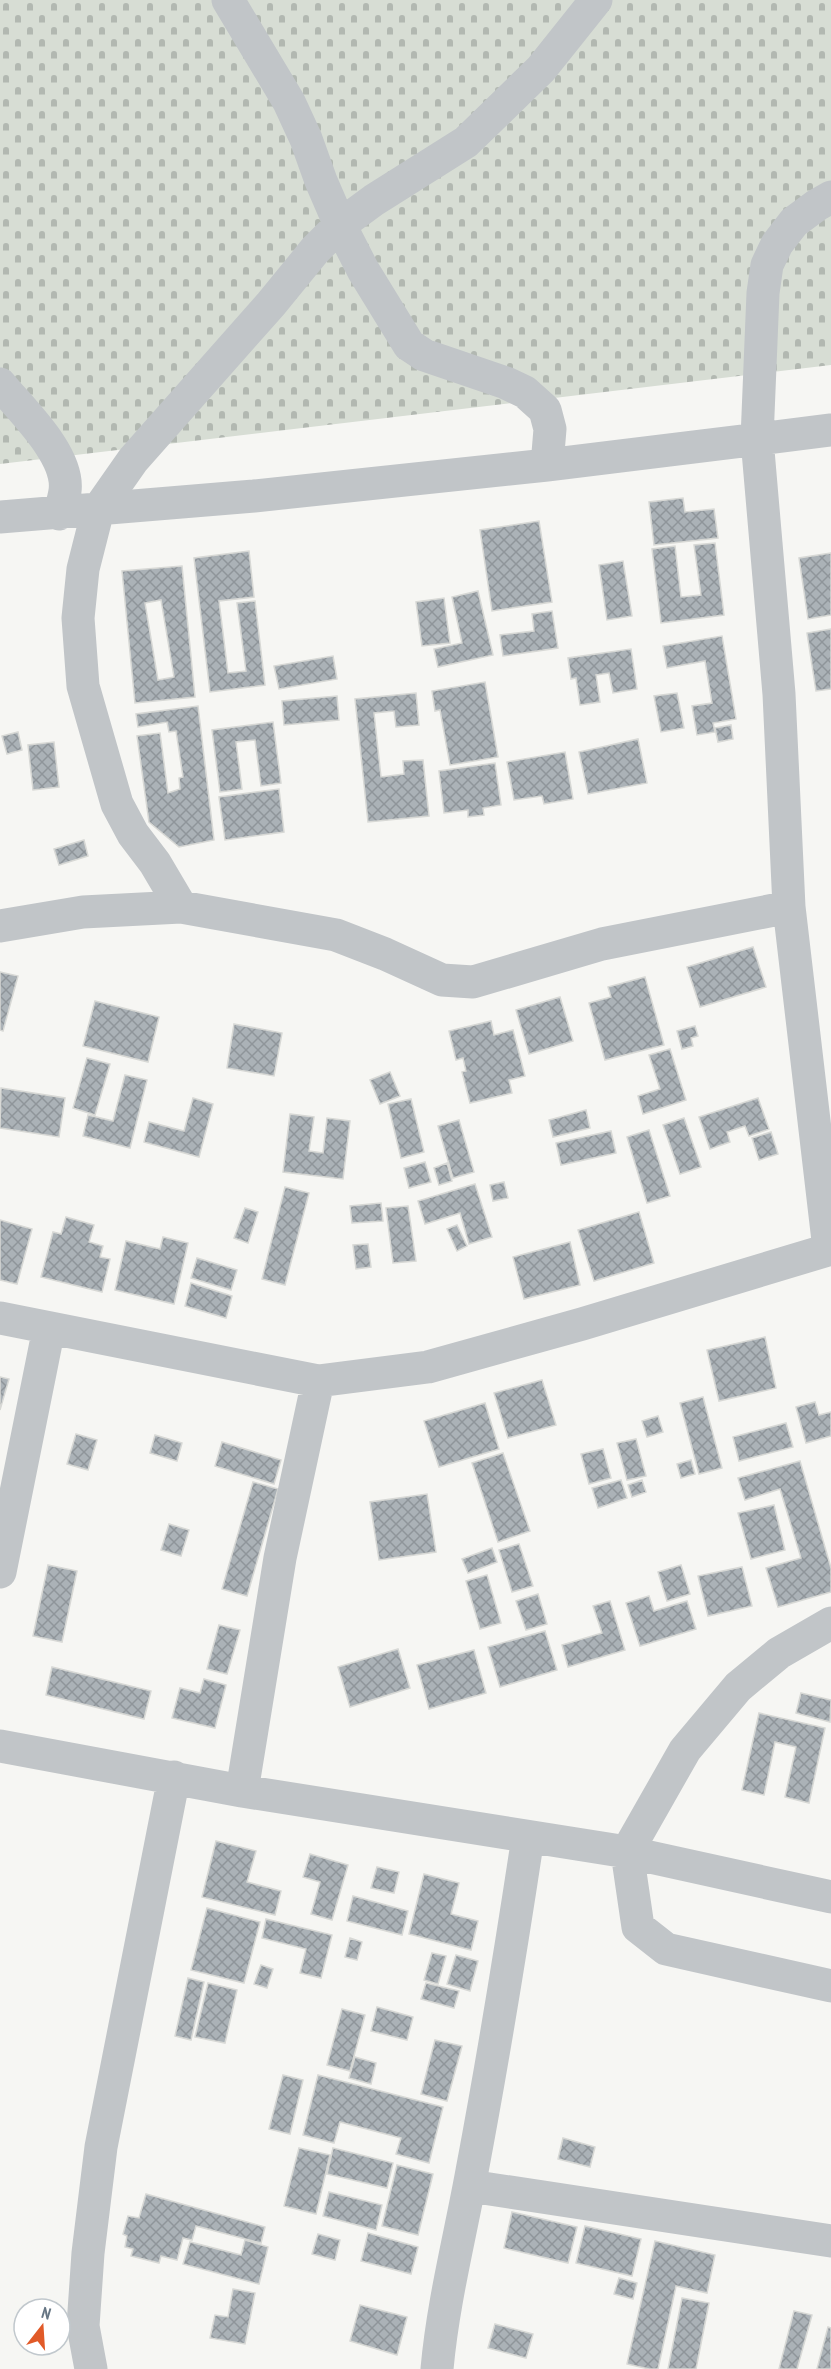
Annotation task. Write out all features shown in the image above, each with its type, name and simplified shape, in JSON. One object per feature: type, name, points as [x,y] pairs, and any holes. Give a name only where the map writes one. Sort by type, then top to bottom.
[{"type":"street","points":[[228,0],[289,102],[340,225],[363,270],[409,345],[424,356],[506,383],[525,392],[545,410],[550,429],[547,465]]},
{"type":"street","points":[[181,907],[155,863],[133,834],[117,804],[83,686],[78,618],[84,569],[98,510],[133,460],[271,304],[315,250],[340,225],[374,200],[466,142],[541,69],[596,0]]},
{"type":"street","points":[[0,1318],[318,1382],[428,1367],[582,1324],[830,1249],[789,907],[779,694],[757,439],[763,293],[767,265],[777,244],[794,222],[831,197]]},
{"type":"street","points":[[0,384],[53,448],[62,470],[66,489],[59,514]]},
{"type":"street","points":[[0,517],[59,514],[254,496],[547,465],[831,430]]},
{"type":"street","points":[[0,926],[83,912],[181,907],[336,935],[442,980],[473,982],[602,944],[789,907]]},
{"type":"street","points":[[0,1572],[50,1328]]},
{"type":"street","points":[[242,1791],[280,1558],[318,1382]]},
{"type":"street","points":[[831,1623],[779,1653],[738,1687],[685,1750],[627,1852],[638,1927],[666,1949],[831,1986]]},
{"type":"street","points":[[0,1746],[242,1791],[627,1852],[831,1897]]},
{"type":"street","points":[[91,2369],[83,2326],[87,2253],[101,2147],[174,1777]]},
{"type":"street","points":[[437,2369],[441,2325],[470,2186],[495,2048],[528,1837]]},
{"type":"street","points":[[470,2186],[831,2241]]},
{"type":"green space","points":[[0,0],[831,0],[831,365],[0,464]]},
{"type":"building","points":[[683,498],[685,512],[714,509],[718,538],[654,545],[649,502]]},
{"type":"building","points":[[539,521],[552,602],[492,611],[480,530]]},
{"type":"building","points":[[715,543],[724,615],[661,623],[652,549],[675,546],[681,597],[701,595],[694,545]]},
{"type":"building","points":[[249,551],[254,597],[219,601],[228,673],[246,671],[237,603],[255,601],[265,685],[210,692],[194,558]]},
{"type":"building","points":[[831,553],[831,615],[808,619],[799,558]]},
{"type":"building","points":[[623,561],[632,616],[607,620],[599,565]]},
{"type":"building","points":[[182,566],[195,697],[135,703],[122,571]],"holes":[[[161,600],[174,677],[158,680],[145,603]]]},
{"type":"building","points":[[478,591],[493,655],[438,667],[434,649],[462,643],[452,597]]},
{"type":"building","points":[[444,598],[450,643],[422,646],[416,602]]},
{"type":"building","points":[[552,611],[558,648],[503,656],[500,635],[534,631],[532,614]]},
{"type":"building","points":[[831,629],[831,689],[816,691],[807,633]]},
{"type":"building","points":[[722,636],[736,719],[713,723],[715,732],[697,735],[692,706],[712,703],[705,661],[667,668],[663,646]]},
{"type":"building","points":[[631,649],[637,689],[613,693],[609,673],[596,675],[600,702],[580,705],[576,678],[571,679],[568,658]]},
{"type":"building","points":[[333,656],[337,679],[279,689],[274,666]]},
{"type":"building","points":[[485,682],[498,757],[450,765],[440,710],[435,711],[432,691]]},
{"type":"building","points":[[416,693],[419,725],[396,727],[394,711],[374,713],[381,777],[404,774],[403,761],[423,760],[429,816],[368,822],[355,699]]},
{"type":"building","points":[[677,693],[684,728],[661,732],[654,696]]},
{"type":"building","points":[[337,696],[339,720],[284,725],[282,701]]},
{"type":"building","points":[[198,706],[214,840],[179,847],[149,822],[137,736],[160,733],[168,793],[180,789],[179,778],[183,777],[176,731],[169,732],[167,722],[138,727],[136,714]]},
{"type":"building","points":[[273,722],[281,783],[261,786],[255,740],[236,742],[242,789],[220,792],[212,730]]},
{"type":"building","points":[[731,725],[733,739],[718,742],[715,728]]},
{"type":"building","points":[[18,732],[22,750],[7,754],[2,736]]},
{"type":"building","points":[[638,739],[647,783],[588,794],[579,752]]},
{"type":"building","points":[[54,742],[59,787],[33,790],[28,745]]},
{"type":"building","points":[[565,752],[573,799],[544,804],[542,796],[514,800],[507,762]]},
{"type":"building","points":[[495,763],[501,805],[483,808],[484,815],[468,817],[468,810],[444,813],[439,771]]},
{"type":"building","points":[[279,789],[284,832],[225,840],[219,797]]},
{"type":"building","points":[[84,840],[88,856],[59,865],[54,849]]},
{"type":"building","points":[[753,947],[766,987],[700,1007],[687,967]]},
{"type":"building","points":[[0,972],[18,976],[3,1031],[0,1030]]},
{"type":"building","points":[[645,977],[664,1045],[605,1060],[589,1003],[611,997],[608,987]]},
{"type":"building","points":[[560,997],[573,1041],[529,1054],[516,1010]]},
{"type":"building","points":[[95,1001],[159,1017],[148,1062],[83,1046]]},
{"type":"building","points":[[491,1021],[494,1035],[513,1030],[525,1076],[509,1080],[512,1093],[470,1103],[462,1072],[466,1071],[463,1058],[456,1060],[449,1031]]},
{"type":"building","points":[[234,1024],[282,1033],[274,1076],[227,1068]]},
{"type":"building","points":[[695,1026],[698,1036],[691,1038],[693,1046],[682,1049],[677,1031]]},
{"type":"building","points":[[670,1049],[686,1100],[643,1114],[638,1096],[660,1089],[649,1055]]},
{"type":"building","points":[[87,1058],[110,1064],[95,1115],[73,1108]]},
{"type":"building","points":[[390,1072],[400,1096],[380,1104],[370,1080]]},
{"type":"building","points":[[125,1075],[147,1080],[130,1148],[83,1136],[88,1115],[113,1121]]},
{"type":"building","points":[[1,1088],[65,1098],[59,1137],[0,1128]]},
{"type":"building","points":[[193,1098],[213,1104],[199,1157],[144,1142],[149,1122],[184,1131]]},
{"type":"building","points":[[758,1098],[769,1129],[749,1136],[745,1126],[727,1132],[730,1142],[710,1149],[699,1117]]},
{"type":"building","points":[[411,1099],[424,1152],[401,1158],[388,1104]]},
{"type":"building","points":[[586,1110],[590,1128],[553,1137],[549,1120]]},
{"type":"building","points":[[290,1114],[314,1117],[309,1151],[323,1153],[327,1118],[350,1121],[343,1179],[283,1172]]},
{"type":"building","points":[[684,1118],[701,1167],[680,1174],[663,1125]]},
{"type":"building","points":[[459,1120],[474,1172],[453,1178],[438,1126]]},
{"type":"building","points":[[649,1130],[670,1196],[647,1203],[627,1137]]},
{"type":"building","points":[[611,1131],[616,1153],[561,1165],[556,1143]]},
{"type":"building","points":[[771,1132],[778,1154],[759,1160],[752,1138]]},
{"type":"building","points":[[425,1162],[431,1182],[409,1188],[404,1168]]},
{"type":"building","points":[[447,1163],[452,1181],[439,1185],[434,1168]]},
{"type":"building","points":[[504,1182],[508,1198],[493,1201],[490,1185]]},
{"type":"building","points":[[475,1184],[492,1237],[469,1244],[460,1213],[425,1224],[418,1201]]},
{"type":"building","points":[[285,1187],[309,1193],[285,1285],[262,1279]]},
{"type":"building","points":[[381,1203],[383,1221],[352,1223],[350,1206]]},
{"type":"building","points":[[408,1206],[416,1261],[393,1263],[386,1208]]},
{"type":"building","points":[[245,1208],[258,1212],[248,1243],[234,1238]]},
{"type":"building","points":[[639,1212],[654,1263],[594,1281],[578,1230]]},
{"type":"building","points":[[66,1217],[94,1225],[89,1242],[103,1246],[100,1257],[110,1259],[102,1292],[41,1277],[53,1232],[61,1234]]},
{"type":"building","points":[[0,1220],[32,1229],[17,1284],[0,1280]]},
{"type":"building","points":[[457,1225],[467,1246],[457,1251],[447,1229]]},
{"type":"building","points":[[163,1237],[188,1243],[174,1304],[115,1290],[126,1241],[160,1249]]},
{"type":"building","points":[[570,1242],[580,1285],[524,1299],[513,1257]]},
{"type":"building","points":[[368,1244],[371,1267],[356,1269],[353,1245]]},
{"type":"building","points":[[197,1258],[237,1270],[231,1290],[191,1278]]},
{"type":"building","points":[[191,1283],[232,1296],[226,1318],[185,1306]]},
{"type":"building","points":[[765,1337],[776,1388],[719,1401],[707,1350]]},
{"type":"building","points":[[0,1377],[9,1379],[0,1410]]},
{"type":"building","points":[[542,1380],[556,1425],[508,1438],[494,1393]]},
{"type":"building","points":[[703,1397],[722,1468],[699,1474],[680,1403]]},
{"type":"building","points":[[815,1402],[819,1415],[831,1412],[831,1436],[806,1443],[796,1407]]},
{"type":"building","points":[[485,1403],[499,1449],[439,1467],[424,1421]]},
{"type":"building","points":[[658,1416],[663,1432],[647,1437],[642,1421]]},
{"type":"building","points":[[786,1423],[793,1447],[739,1461],[733,1437]]},
{"type":"building","points":[[76,1434],[97,1440],[88,1470],[67,1464]]},
{"type":"building","points":[[155,1435],[182,1443],[177,1461],[150,1453]]},
{"type":"building","points":[[636,1439],[646,1476],[627,1480],[617,1443]]},
{"type":"building","points":[[222,1442],[281,1460],[274,1484],[215,1466]]},
{"type":"building","points":[[603,1449],[611,1478],[589,1484],[581,1454]]},
{"type":"building","points":[[503,1453],[530,1531],[498,1542],[472,1463]]},
{"type":"building","points":[[691,1460],[695,1474],[681,1478],[677,1464]]},
{"type":"building","points":[[800,1461],[831,1568],[831,1592],[778,1607],[766,1568],[801,1558],[780,1489],[745,1500],[738,1478]]},
{"type":"building","points":[[621,1480],[627,1498],[598,1508],[592,1488]]},
{"type":"building","points":[[642,1480],[646,1492],[632,1497],[628,1485]]},
{"type":"building","points":[[253,1482],[278,1489],[247,1596],[222,1589]]},
{"type":"building","points":[[427,1494],[436,1552],[379,1560],[370,1502]]},
{"type":"building","points":[[774,1505],[785,1550],[751,1559],[738,1513]]},
{"type":"building","points":[[169,1524],[189,1530],[181,1556],[161,1550]]},
{"type":"building","points":[[519,1544],[533,1586],[512,1592],[499,1550]]},
{"type":"building","points":[[492,1548],[497,1562],[468,1573],[462,1559]]},
{"type":"building","points":[[48,1565],[77,1571],[62,1642],[33,1636]]},
{"type":"building","points":[[681,1565],[690,1594],[667,1601],[658,1572]]},
{"type":"building","points":[[742,1567],[752,1606],[708,1616],[698,1576]]},
{"type":"building","points":[[487,1575],[501,1623],[480,1629],[466,1581]]},
{"type":"building","points":[[538,1594],[547,1624],[526,1630],[516,1601]]},
{"type":"building","points":[[649,1596],[654,1611],[687,1601],[696,1629],[640,1646],[626,1603]]},
{"type":"building","points":[[610,1601],[625,1650],[568,1667],[562,1645],[602,1633],[593,1606]]},
{"type":"building","points":[[219,1625],[240,1630],[227,1674],[207,1669]]},
{"type":"building","points":[[545,1631],[557,1670],[500,1687],[488,1647]]},
{"type":"building","points":[[398,1649],[410,1688],[350,1707],[338,1667]]},
{"type":"building","points":[[474,1650],[486,1693],[429,1709],[417,1665]]},
{"type":"building","points":[[52,1667],[151,1691],[144,1719],[46,1695]]},
{"type":"building","points":[[204,1679],[226,1685],[215,1728],[172,1718],[180,1688],[200,1693]]},
{"type":"building","points":[[801,1693],[831,1700],[830,1722],[796,1713]]},
{"type":"building","points":[[759,1713],[825,1728],[809,1803],[785,1797],[796,1747],[775,1742],[764,1795],[742,1790]]},
{"type":"building","points":[[216,1841],[256,1851],[247,1882],[281,1891],[275,1915],[202,1897]]},
{"type":"building","points":[[310,1854],[348,1865],[332,1920],[311,1914],[320,1882],[303,1877]]},
{"type":"building","points":[[377,1867],[399,1872],[394,1893],[371,1888]]},
{"type":"building","points":[[424,1874],[459,1883],[451,1914],[478,1921],[471,1950],[409,1934]]},
{"type":"building","points":[[353,1896],[408,1911],[402,1935],[347,1921]]},
{"type":"building","points":[[207,1908],[260,1922],[244,1983],[191,1970]]},
{"type":"building","points":[[266,1919],[332,1935],[321,1978],[300,1973],[306,1949],[262,1938]]},
{"type":"building","points":[[350,1938],[362,1942],[357,1960],[345,1957]]},
{"type":"building","points":[[432,1953],[446,1956],[438,1984],[424,1980]]},
{"type":"building","points":[[456,1955],[478,1961],[470,1991],[447,1984]]},
{"type":"building","points":[[261,1965],[273,1969],[267,1988],[254,1984]]},
{"type":"building","points":[[188,1978],[204,1982],[191,2040],[175,2036]]},
{"type":"building","points":[[208,1983],[237,1990],[225,2043],[195,2037]]},
{"type":"building","points":[[426,1983],[459,1991],[454,2008],[421,1999]]},
{"type":"building","points":[[377,2007],[413,2017],[407,2040],[371,2031]]},
{"type":"building","points":[[342,2009],[365,2015],[350,2071],[327,2065]]},
{"type":"building","points":[[435,2040],[462,2046],[447,2101],[421,2094]]},
{"type":"building","points":[[355,2057],[376,2063],[371,2084],[349,2078]]},
{"type":"building","points":[[283,2075],[303,2080],[290,2134],[269,2129]]},
{"type":"building","points":[[318,2075],[443,2107],[429,2163],[396,2154],[401,2138],[340,2122],[334,2143],[303,2135]]},
{"type":"building","points":[[563,2138],[595,2147],[590,2167],[558,2159]]},
{"type":"building","points":[[299,2148],[330,2155],[316,2214],[284,2206]]},
{"type":"building","points":[[333,2148],[393,2163],[387,2188],[327,2174]]},
{"type":"building","points":[[397,2165],[433,2174],[418,2235],[382,2226]]},
{"type":"building","points":[[329,2192],[382,2205],[376,2230],[323,2216]]},
{"type":"building","points":[[146,2194],[265,2227],[261,2243],[196,2226],[192,2240],[183,2238],[177,2260],[161,2256],[159,2263],[131,2256],[133,2249],[125,2247],[127,2236],[123,2234],[128,2216],[139,2218]]},
{"type":"building","points":[[512,2212],[577,2227],[568,2263],[504,2248]]},
{"type":"building","points":[[585,2226],[641,2239],[632,2276],[576,2263]]},
{"type":"building","points":[[368,2233],[418,2247],[411,2274],[361,2261]]},
{"type":"building","points":[[318,2234],[340,2240],[335,2260],[312,2254]]},
{"type":"building","points":[[245,2240],[268,2247],[259,2284],[183,2264],[190,2242],[241,2255]]},
{"type":"building","points":[[655,2241],[715,2255],[707,2293],[676,2286],[658,2369],[649,2369],[627,2364]]},
{"type":"building","points":[[619,2278],[637,2283],[633,2299],[614,2294]]},
{"type":"building","points":[[233,2289],[255,2293],[245,2344],[210,2338],[215,2315],[228,2317]]},
{"type":"building","points":[[682,2298],[709,2303],[696,2369],[668,2369]]},
{"type":"building","points":[[360,2305],[407,2317],[397,2355],[350,2341]]},
{"type":"building","points":[[794,2311],[812,2315],[797,2369],[779,2369]]},
{"type":"building","points":[[495,2324],[533,2334],[526,2358],[488,2348]]},
{"type":"building","points":[[828,2327],[831,2328],[831,2369],[817,2369]]}]
